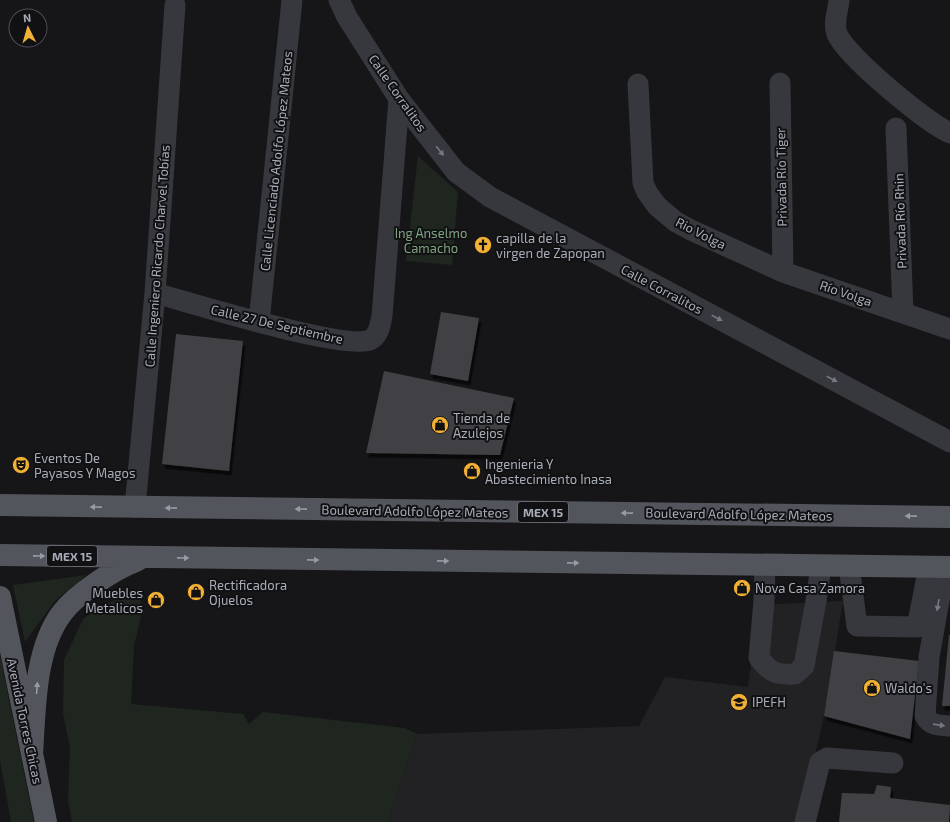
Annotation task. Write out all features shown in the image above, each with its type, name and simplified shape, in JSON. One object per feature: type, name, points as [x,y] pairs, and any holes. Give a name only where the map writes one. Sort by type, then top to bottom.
[{"type":"main road","name":"Boulevard Adolfo López Mateos","points":[[0,505],[950,517]]},
{"type":"main road","name":"MEX 15","points":[[0,555],[941,567]]},
{"type":"main road","points":[[32,755],[38,680],[52,629],[61,614],[84,591],[111,573],[144,557]]},
{"type":"main road","name":"Avenida Torres Chicas","points":[[0,597],[46,822]]},
{"type":"street","name":"Calle Licenciado Adolfo López Mateos","points":[[259,322],[292,0]]},
{"type":"street","name":"Calle Corralitos","points":[[339,0],[346,17],[399,98],[456,172],[490,198],[950,442]]},
{"type":"street","points":[[839,0],[836,27],[837,34],[865,67],[915,109],[950,132]]},
{"type":"street","name":"Calle Ingeniero Ricardo Charvel Tobías","points":[[135,507],[155,293],[174,5]]},
{"type":"street","name":"Privada Río Tiger","points":[[780,83],[783,272]]},
{"type":"street","name":"Rio Volga","points":[[638,84],[641,167],[643,182],[647,192],[657,206],[676,222],[743,254]]},
{"type":"street","name":"Calle 27 De Septiembre","points":[[155,293],[259,322],[339,340],[360,342],[371,340],[378,332],[382,316],[399,98]]},
{"type":"street","name":"Privada Río Rhin","points":[[896,128],[903,313]]},
{"type":"street","name":"Río Volga","points":[[743,254],[783,272],[950,329]]},
{"type":"street","points":[[765,565],[764,601],[759,658],[768,669],[779,675],[795,674],[804,666],[821,566]]},
{"type":"street","points":[[849,566],[857,626],[910,627],[917,627],[941,567]]},
{"type":"street","points":[[941,567],[929,657],[925,716],[929,723],[950,726]]},
{"type":"street","points":[[805,822],[820,762],[827,758],[893,763]]},
{"type":"shaded area","name":"IPEFH","points":[[843,601],[824,716],[800,822],[388,822],[417,734],[639,726],[665,677],[748,687],[758,605]]},
{"type":"green space","name":"Ing Anselmo Camacho","points":[[418,156],[458,192],[452,265],[406,261]]},
{"type":"green space","points":[[86,575],[55,601],[25,642],[13,585]]},
{"type":"green space","points":[[140,588],[141,616],[134,646],[131,704],[243,714],[249,724],[263,712],[405,728],[417,734],[388,822],[72,822],[68,801],[70,747],[63,713],[64,660],[83,619],[99,608]]},
{"type":"green space","points":[[0,655],[34,822],[11,822],[0,760]]},
{"type":"building","points":[[441,312],[479,318],[468,381],[430,374]]},
{"type":"building","points":[[176,334],[243,341],[229,471],[162,464]]},
{"type":"building","name":"Tienda de Azulejos","points":[[384,371],[514,398],[500,455],[366,453]]},
{"type":"building","points":[[949,635],[950,706],[942,706]]},
{"type":"building","name":"Waldo's","points":[[834,651],[919,661],[910,739],[824,716]]},
{"type":"building","points":[[877,785],[891,787],[890,798],[950,805],[949,822],[839,822],[842,793],[874,794]]},
{"type":"place","name":"capilla de la virgen de Zapopan","points":[[483,245]]},
{"type":"place","name":"Tienda de Azulejos","points":[[440,425]]},
{"type":"place","name":"Eventos De Payasos Y Magos","points":[[21,465]]},
{"type":"place","name":"Ingenieria Y Abastecimiento Inasa","points":[[472,471]]},
{"type":"place","name":"Nova Casa Zamora","points":[[742,588]]},
{"type":"place","name":"Rectificadora Ojuelos","points":[[196,592]]},
{"type":"place","name":"Muebles Metalicos","points":[[156,600]]},
{"type":"place","name":"Waldo's","points":[[872,688]]},
{"type":"place","name":"IPEFH","points":[[739,702]]}]
